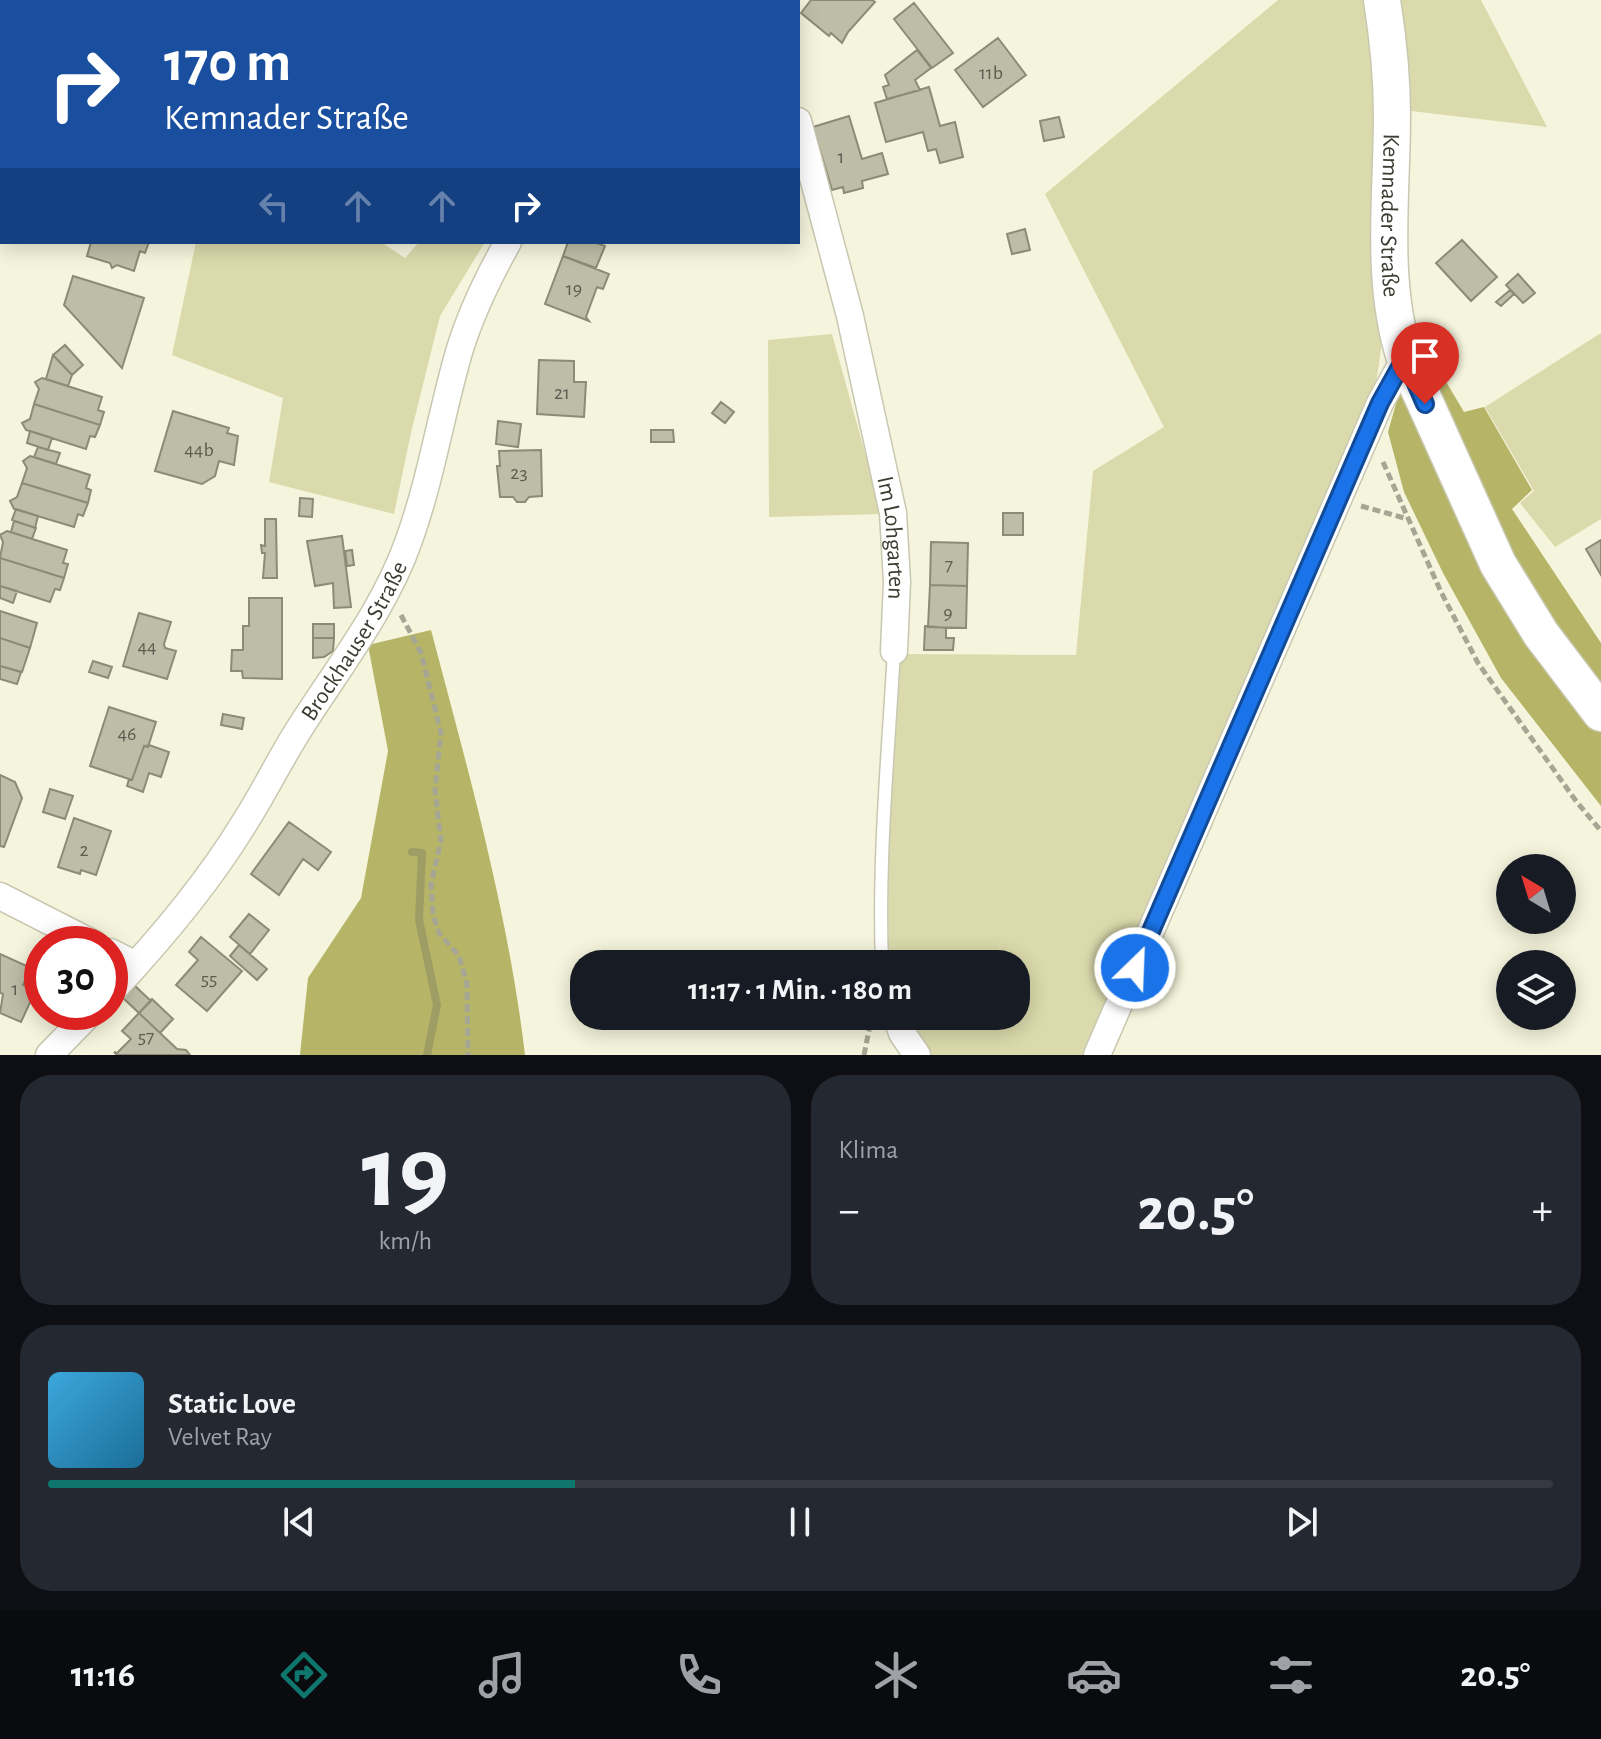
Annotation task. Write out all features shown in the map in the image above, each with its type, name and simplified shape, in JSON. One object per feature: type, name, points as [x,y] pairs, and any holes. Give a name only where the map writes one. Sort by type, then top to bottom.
[{"type":"main road","name":"Kemnader Straße","points":[[1382,0],[1392,112],[1392,301],[1395,328],[1405,358],[1498,564],[1541,634],[1601,713]]},
{"type":"street","name":"Im Lohgarten","points":[[800,128],[850,316],[893,513],[897,582],[894,651]]},
{"type":"street","name":"Brockhauser Straße","points":[[128,974],[194,894],[245,823],[276,765],[388,590],[422,498],[460,349],[492,271],[507,244]]},
{"type":"street","points":[[1097,1055],[1368,430],[1405,358]]},
{"type":"street","points":[[0,896],[59,926]]},
{"type":"street","points":[[128,961],[136,965]]},
{"type":"street","points":[[49,1055],[73,1030]]},
{"type":"street","points":[[901,1030],[917,1055]]},
{"type":"lane","name":"Im Lohgarten","points":[[881,950],[883,826],[894,651]]},
{"type":"path","points":[[1368,430],[1441,592],[1478,663],[1576,801],[1601,831]]},
{"type":"path","points":[[1337,502],[1374,508],[1409,520]]},
{"type":"path","points":[[388,590],[421,653],[441,733],[435,790],[441,841],[431,884],[433,915],[439,933],[459,956],[467,984],[468,1055]]},
{"type":"path","points":[[864,1055],[869,1030]]},
{"type":"green space","points":[[1278,0],[1368,0],[1373,28],[1378,305],[1382,343],[1375,391],[1088,1055],[927,1055],[912,1030],[1030,1030],[1030,950],[890,950],[889,848],[901,654],[1076,655],[1093,471],[1164,427],[1045,194]]},
{"type":"green space","points":[[1401,0],[1481,0],[1547,127],[1411,111]]},
{"type":"green space","points":[[196,244],[384,244],[405,258],[417,244],[484,244],[440,316],[394,514],[269,482],[283,398],[172,355]]},
{"type":"green space","points":[[1601,333],[1601,519],[1555,547],[1520,503],[1534,491],[1485,407]]},
{"type":"green space","points":[[832,334],[882,514],[769,517],[768,340]]},
{"type":"shaded area","points":[[1423,343],[1464,412],[1484,407],[1532,490],[1512,509],[1601,643],[1601,694],[1541,611],[1410,348]]},
{"type":"shaded area","points":[[1401,386],[1529,640],[1601,732],[1601,806],[1501,678],[1443,573],[1404,492],[1388,432]]},
{"type":"shaded area","points":[[431,630],[498,894],[525,1055],[300,1055],[308,978],[361,898],[388,751],[368,645]]},
{"type":"building","points":[[811,0],[875,2],[842,43],[801,13]]},
{"type":"building","points":[[914,3],[953,53],[932,68],[894,19]]},
{"type":"building","points":[[998,38],[1026,75],[983,107],[955,70]]},
{"type":"building","points":[[917,50],[931,68],[915,80],[920,90],[887,99],[883,87],[889,85],[885,75]]},
{"type":"building","points":[[929,87],[940,126],[955,122],[963,157],[940,163],[936,149],[928,151],[923,132],[886,142],[875,103]]},
{"type":"building","points":[[849,116],[862,159],[882,153],[888,174],[862,181],[863,188],[844,193],[843,187],[832,190],[813,127]]},
{"type":"building","points":[[1059,117],[1064,137],[1044,141],[1040,121]]},
{"type":"building","points":[[1025,229],[1030,250],[1012,254],[1007,234]]},
{"type":"building","points":[[1462,240],[1497,277],[1471,301],[1436,263]]},
{"type":"building","points":[[90,244],[148,244],[145,253],[140,251],[134,271],[117,265],[112,268],[110,263],[87,256]]},
{"type":"building","points":[[567,244],[605,246],[596,268],[563,256]]},
{"type":"building","points":[[563,256],[609,274],[603,289],[597,287],[586,317],[589,321],[545,304]]},
{"type":"building","points":[[1518,274],[1535,293],[1523,303],[1506,285]]},
{"type":"building","points":[[73,276],[144,298],[122,368],[64,305]]},
{"type":"building","points":[[1510,290],[1514,294],[1501,306],[1496,302]]},
{"type":"building","points":[[65,345],[83,365],[72,375],[53,355]]},
{"type":"building","points":[[53,355],[72,375],[68,386],[46,379]]},
{"type":"building","points":[[539,360],[574,361],[574,382],[586,382],[584,417],[537,414]]},
{"type":"building","points":[[42,378],[102,397],[98,410],[104,412],[100,425],[34,404],[39,389],[35,382]]},
{"type":"building","points":[[721,402],[734,412],[725,423],[712,413]]},
{"type":"building","points":[[34,404],[100,425],[95,437],[90,436],[86,449],[26,430],[22,423],[30,419]]},
{"type":"building","points":[[173,411],[229,428],[227,433],[238,436],[234,465],[219,461],[215,476],[202,484],[155,471]]},
{"type":"building","points":[[498,421],[521,424],[518,447],[496,444]]},
{"type":"building","points":[[651,430],[673,430],[674,442],[651,442]]},
{"type":"building","points":[[30,431],[52,438],[48,450],[27,443]]},
{"type":"building","points":[[38,447],[60,453],[56,464],[34,457]]},
{"type":"building","points":[[541,450],[542,496],[529,497],[525,502],[517,502],[513,497],[500,497],[499,451]]},
{"type":"building","points":[[30,456],[90,475],[86,488],[91,490],[88,503],[22,483],[27,468],[23,461]]},
{"type":"building","points":[[22,483],[88,503],[83,516],[78,514],[74,527],[14,509],[10,501],[17,497]]},
{"type":"building","points":[[300,498],[313,499],[312,517],[299,516]]},
{"type":"building","points":[[16,509],[38,516],[35,528],[12,520]]},
{"type":"building","points":[[1003,513],[1023,513],[1023,535],[1003,535]]},
{"type":"building","points":[[265,519],[276,519],[277,578],[263,578],[265,553],[262,553],[261,545],[265,546]]},
{"type":"building","points":[[14,521],[36,528],[32,539],[11,532]]},
{"type":"building","points":[[7,531],[67,550],[63,563],[68,564],[64,578],[0,558],[3,542],[0,535]]},
{"type":"building","points":[[342,536],[351,607],[334,608],[333,583],[315,586],[307,541]]},
{"type":"building","points":[[1601,540],[1601,575],[1586,549]]},
{"type":"building","points":[[931,542],[968,543],[967,586],[930,585]]},
{"type":"building","points":[[352,550],[354,565],[347,566],[345,551]]},
{"type":"building","points":[[0,558],[64,578],[60,590],[55,589],[50,602],[0,586]]},
{"type":"building","points":[[930,585],[967,586],[966,628],[928,627]]},
{"type":"building","points":[[0,586],[17,591],[13,603],[0,598]]},
{"type":"building","points":[[249,598],[282,598],[282,679],[243,678],[242,671],[231,671],[232,650],[243,650],[243,626],[249,626]]},
{"type":"building","points":[[0,611],[37,623],[30,648],[0,638]]},
{"type":"building","points":[[139,613],[171,622],[164,644],[165,648],[176,651],[167,679],[123,666]]},
{"type":"building","points":[[313,624],[334,624],[334,638],[313,638]]},
{"type":"building","points":[[925,626],[946,628],[946,638],[954,638],[953,650],[924,650]]},
{"type":"building","points":[[0,638],[30,648],[22,672],[0,666]]},
{"type":"building","points":[[313,638],[334,638],[333,651],[324,657],[313,658]]},
{"type":"building","points":[[93,661],[112,667],[108,678],[89,672]]},
{"type":"building","points":[[0,666],[21,672],[17,684],[0,679]]},
{"type":"building","points":[[109,707],[156,722],[132,780],[90,766]]},
{"type":"building","points":[[223,714],[244,718],[242,729],[221,725]]},
{"type":"building","points":[[144,746],[169,752],[161,777],[149,773],[143,792],[127,786]]},
{"type":"building","points":[[0,775],[15,782],[22,798],[4,847],[0,846]]},
{"type":"building","points":[[50,789],[73,796],[65,819],[43,812]]},
{"type":"building","points":[[74,818],[111,831],[96,875],[58,867]]},
{"type":"building","points":[[289,822],[331,852],[318,870],[303,859],[279,895],[251,874]]},
{"type":"building","points":[[249,914],[269,930],[250,954],[230,937]]},
{"type":"building","points":[[201,937],[242,971],[207,1011],[176,985],[198,960],[189,952]]},
{"type":"building","points":[[239,945],[267,969],[257,980],[230,956]]},
{"type":"building","points":[[0,954],[24,965],[24,1016],[21,1022],[0,1013],[3,994],[0,993]]},
{"type":"building","points":[[135,986],[151,1001],[139,1013],[128,1003],[128,993]]},
{"type":"building","points":[[152,999],[173,1019],[160,1033],[139,1013]]},
{"type":"building","points":[[139,1013],[177,1049],[186,1050],[190,1055],[117,1055],[114,1052],[117,1053],[131,1039],[122,1031],[128,1030],[128,1025]]},
{"type":"waterway","points":[[412,852],[422,853],[419,920],[437,1005],[427,1055]]},
{"type":"route","points":[[1135,968],[1380,403],[1405,358],[1425,404]]}]
